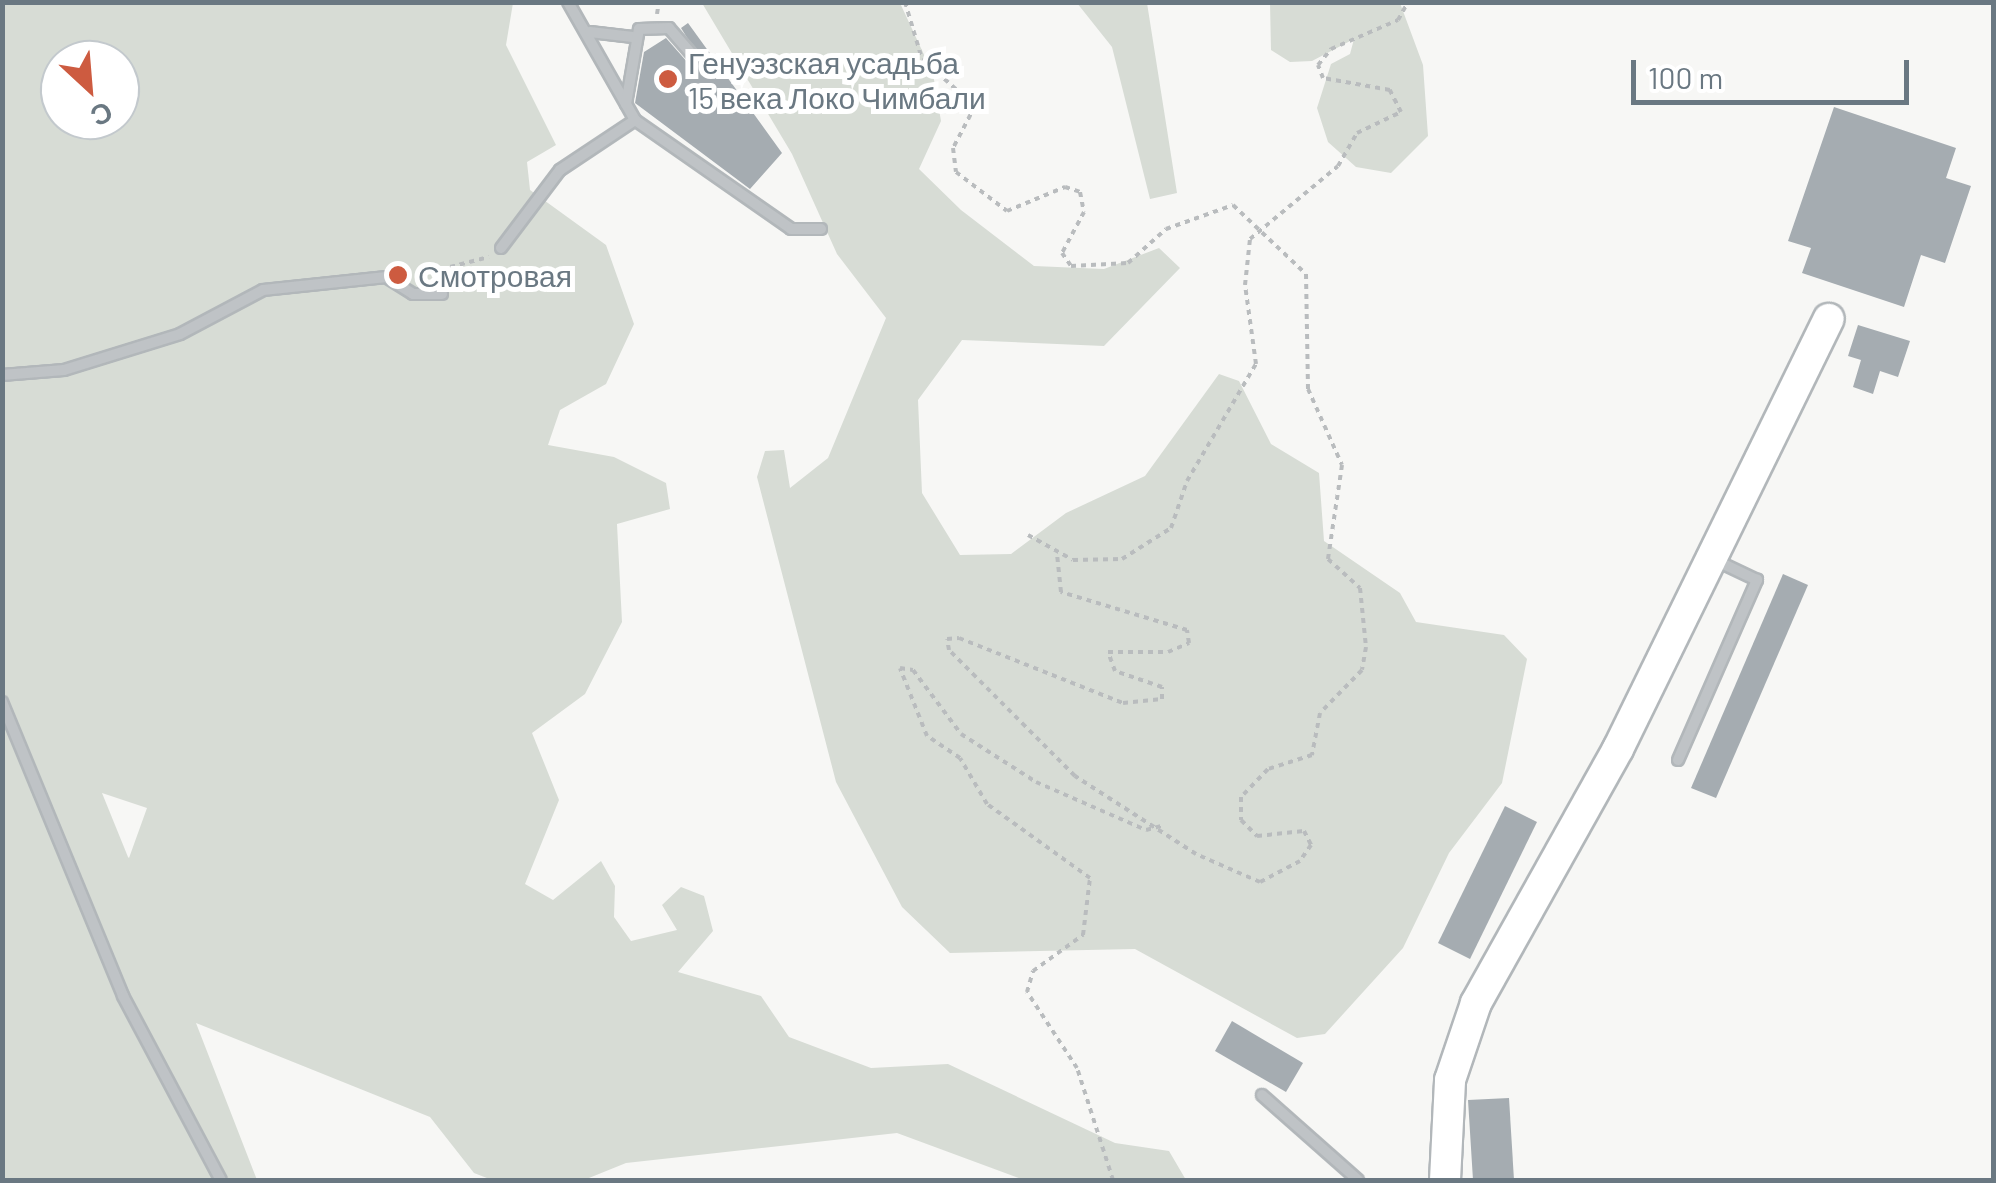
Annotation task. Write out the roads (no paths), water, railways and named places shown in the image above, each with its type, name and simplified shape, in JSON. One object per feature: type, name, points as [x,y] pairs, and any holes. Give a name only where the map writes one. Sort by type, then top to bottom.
[{"type":"street","points":[[1445,1180],[1450,1080],[1476,1002],[1618,750],[1708,556],[1829,319]]},
{"type":"lane","points":[[568,2],[590,32],[635,120],[791,228],[821,229]]},
{"type":"lane","points":[[590,32],[633,38],[658,23],[693,56]]},
{"type":"lane","points":[[626,104],[633,38]]},
{"type":"lane","points":[[501,248],[560,170],[635,120]]},
{"type":"lane","points":[[2,375],[64,370],[180,334],[264,290],[386,277],[413,294],[442,294]]},
{"type":"lane","points":[[1678,760],[1757,580],[1708,556]]},
{"type":"lane","points":[[2,702],[123,996],[221,1180]]},
{"type":"lane","points":[[1262,1095],[1358,1180]]},
{"type":"place","name":"Генуэзская усадьба 15 века Локо Чимбали","points":[[668,79]]},
{"type":"place","name":"Смотровая","points":[[398,275]]}]
